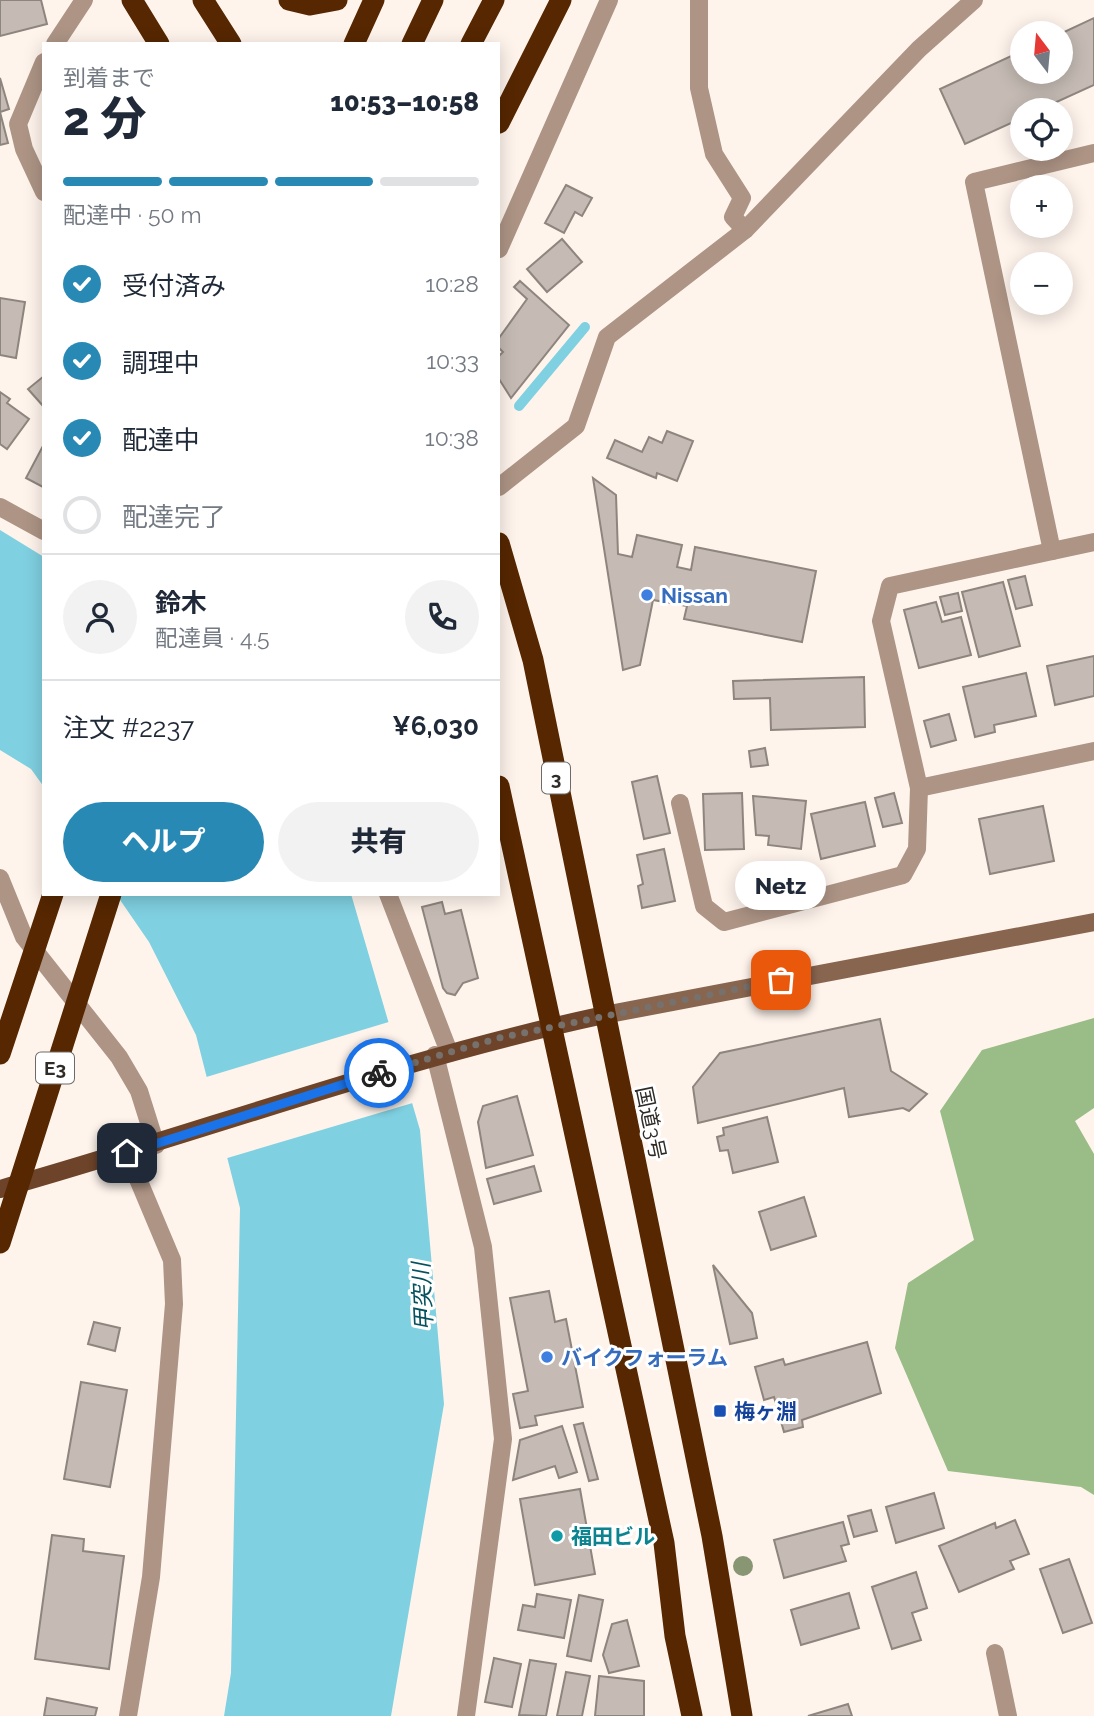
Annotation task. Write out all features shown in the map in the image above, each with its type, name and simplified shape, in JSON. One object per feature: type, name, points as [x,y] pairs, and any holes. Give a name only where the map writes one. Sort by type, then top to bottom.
[{"type":"highway","points":[[132,0],[158,42]]},
{"type":"highway","points":[[203,0],[230,42]]},
{"type":"highway","points":[[289,0],[310,5],[337,0]]},
{"type":"highway","points":[[355,42],[374,0]]},
{"type":"highway","points":[[413,42],[433,0]]},
{"type":"highway","points":[[472,42],[494,0]]},
{"type":"highway","points":[[500,121],[561,0]]},
{"type":"highway","name":"国道3号","points":[[500,546],[533,660],[712,1536],[742,1716]]},
{"type":"highway","points":[[500,791],[664,1543],[675,1636],[692,1716]]},
{"type":"highway","points":[[0,1054],[52,896]]},
{"type":"highway","name":"E3","points":[[0,1243],[110,896]]},
{"type":"main road","points":[[0,1189],[127,1153],[442,1054],[604,1015]]},
{"type":"street","points":[[56,42],[84,0]]},
{"type":"street","points":[[500,247],[609,0]]},
{"type":"street","points":[[699,0],[699,88],[714,154],[742,198],[733,217],[745,230]]},
{"type":"street","points":[[500,486],[576,426],[607,337],[745,230],[919,49],[974,0]]},
{"type":"street","points":[[42,67],[18,124],[24,149],[42,188]]},
{"type":"street","points":[[1052,551],[974,182],[1094,153]]},
{"type":"street","points":[[0,506],[42,530]]},
{"type":"street","points":[[680,803],[704,905],[724,922],[903,875],[917,849],[919,788],[881,621],[890,586],[1094,542]]},
{"type":"street","points":[[919,788],[1094,751]]},
{"type":"street","points":[[0,878],[24,937],[119,1057],[139,1091],[156,1144]]},
{"type":"street","points":[[389,896],[442,1054],[483,1247],[503,1439],[466,1716]]},
{"type":"street","points":[[604,1015],[1094,922]]},
{"type":"street","points":[[127,1153],[172,1260],[174,1304],[151,1577],[128,1716]]},
{"type":"street","points":[[995,1653],[1008,1716]]},
{"type":"green space","points":[[1094,1018],[1094,1108],[1075,1121],[1094,1154],[1094,1495],[1081,1487],[948,1471],[895,1348],[908,1283],[974,1240],[940,1111],[982,1050]]},
{"type":"water","points":[[0,530],[42,556],[42,784],[31,769],[0,750]]},
{"type":"water","name":"甲突川","points":[[117,896],[352,896],[420,1130],[444,1404],[391,1716],[224,1716],[231,1673],[240,1208],[196,1035],[149,942]]},
{"type":"pier","points":[[392,1021],[416,1102],[224,1159],[203,1078]]},
{"type":"building","points":[[0,0],[41,0],[47,24],[0,36]]},
{"type":"building","points":[[1094,18],[1094,85],[1065,98],[1010,98],[1010,123],[965,144],[940,89],[1010,57],[1010,84],[1073,84],[1073,28]]},
{"type":"building","points":[[0,78],[9,109],[0,112]]},
{"type":"building","points":[[0,112],[8,143],[0,145]]},
{"type":"building","points":[[566,185],[592,198],[582,216],[575,212],[564,233],[545,223]]},
{"type":"building","points":[[562,239],[582,262],[547,292],[527,269]]},
{"type":"building","points":[[520,281],[569,325],[511,398],[500,381],[500,355],[503,352],[500,349],[500,337],[527,299],[514,287]]},
{"type":"building","points":[[0,298],[25,302],[16,358],[0,355]]},
{"type":"building","points":[[42,378],[42,405],[28,389]]},
{"type":"building","points":[[0,392],[10,399],[7,403],[29,419],[7,449],[0,444]]},
{"type":"building","points":[[667,431],[693,441],[677,481],[657,473],[656,478],[607,458],[615,440],[642,452],[649,437],[662,443]]},
{"type":"building","points":[[42,448],[42,486],[26,478]]},
{"type":"building","points":[[593,478],[616,495],[618,554],[632,557],[637,535],[682,545],[677,567],[691,570],[695,547],[816,571],[802,642],[684,619],[687,606],[653,600],[640,665],[623,670]]},
{"type":"building","points":[[1025,576],[1032,605],[1016,609],[1008,580]]},
{"type":"building","points":[[1003,582],[1020,646],[979,657],[962,592]]},
{"type":"building","points":[[958,593],[962,611],[945,615],[940,597]]},
{"type":"building","points":[[936,602],[942,622],[961,617],[971,655],[919,668],[904,610]]},
{"type":"building","points":[[1094,656],[1094,696],[1055,705],[1047,666]]},
{"type":"building","points":[[1026,673],[1036,716],[994,725],[995,732],[975,737],[963,687]]},
{"type":"building","points":[[864,677],[865,727],[771,730],[770,698],[734,699],[733,681]]},
{"type":"building","points":[[949,714],[956,740],[931,747],[924,721]]},
{"type":"building","points":[[765,748],[768,765],[751,767],[749,751]]},
{"type":"building","points":[[657,776],[670,833],[644,839],[632,782]]},
{"type":"building","points":[[742,793],[744,849],[705,850],[703,794]]},
{"type":"building","points":[[894,793],[902,823],[883,827],[875,798]]},
{"type":"building","points":[[753,796],[806,801],[801,849],[768,845],[769,836],[756,835]]},
{"type":"building","points":[[865,802],[875,846],[821,859],[811,814]]},
{"type":"building","points":[[1043,806],[1054,861],[990,874],[979,819]]},
{"type":"building","points":[[664,849],[675,901],[642,908],[638,886],[643,884],[637,855]]},
{"type":"building","points":[[442,902],[445,914],[461,910],[478,978],[463,983],[455,995],[447,993],[443,988],[422,907]]},
{"type":"building","points":[[880,1019],[891,1071],[927,1094],[909,1111],[903,1108],[849,1117],[844,1088],[698,1123],[693,1087],[720,1053]]},
{"type":"building","points":[[517,1096],[533,1155],[486,1168],[478,1122],[483,1106]]},
{"type":"building","points":[[767,1117],[778,1162],[733,1173],[728,1150],[720,1151],[717,1137],[724,1135],[723,1128]]},
{"type":"building","points":[[534,1166],[541,1191],[494,1204],[487,1179]]},
{"type":"building","points":[[804,1197],[816,1236],[771,1250],[759,1212]]},
{"type":"building","points":[[713,1265],[752,1313],[757,1338],[730,1344]]},
{"type":"building","name":"バイクフォーラム","points":[[549,1291],[555,1322],[566,1319],[583,1407],[535,1416],[537,1425],[520,1428],[513,1394],[528,1391],[510,1298]]},
{"type":"building","points":[[94,1322],[120,1328],[115,1351],[88,1344]]},
{"type":"building","points":[[867,1342],[881,1393],[802,1420],[803,1427],[784,1432],[774,1397],[764,1400],[755,1367],[783,1359],[785,1365]]},
{"type":"building","points":[[81,1382],[127,1390],[110,1487],[64,1479]]},
{"type":"building","points":[[583,1423],[598,1479],[589,1481],[574,1425]]},
{"type":"building","points":[[562,1426],[577,1472],[559,1478],[555,1466],[513,1480],[520,1440]]},
{"type":"building","name":"福田ビル","points":[[580,1489],[595,1574],[535,1585],[520,1499]]},
{"type":"building","points":[[934,1493],[944,1528],[896,1543],[886,1507]]},
{"type":"building","points":[[871,1510],[877,1531],[854,1537],[848,1516]]},
{"type":"building","points":[[1015,1520],[1029,1554],[1010,1561],[1014,1569],[959,1592],[939,1546],[995,1523],[996,1528]]},
{"type":"building","points":[[843,1522],[849,1544],[841,1546],[846,1561],[784,1578],[774,1540]]},
{"type":"building","points":[[52,1535],[84,1539],[83,1551],[124,1556],[109,1669],[35,1659]]},
{"type":"building","points":[[1069,1559],[1092,1623],[1063,1633],[1040,1569]]},
{"type":"building","points":[[916,1572],[927,1608],[912,1613],[921,1640],[892,1649],[872,1587]]},
{"type":"building","points":[[849,1593],[859,1628],[801,1645],[791,1610]]},
{"type":"building","points":[[537,1594],[571,1600],[564,1638],[518,1630],[523,1605],[535,1607]]},
{"type":"building","points":[[579,1595],[603,1600],[591,1661],[567,1656]]},
{"type":"building","points":[[627,1620],[639,1666],[609,1673],[603,1655],[612,1624]]},
{"type":"building","points":[[494,1658],[521,1664],[512,1707],[485,1702]]},
{"type":"building","points":[[530,1660],[556,1664],[546,1716],[519,1715]]},
{"type":"building","points":[[566,1672],[590,1676],[582,1716],[557,1716]]},
{"type":"building","points":[[599,1676],[644,1681],[644,1716],[595,1716]]},
{"type":"building","points":[[47,1698],[97,1708],[95,1716],[44,1716]]},
{"type":"building","points":[[848,1704],[852,1716],[808,1716]]},
{"type":"waterway","points":[[519,406],[585,327]]},
{"type":"way so far","points":[[379,1073],[499,1038],[675,999],[781,980]]},
{"type":"place","name":"Nissan","points":[[647,595]]},
{"type":"place","name":"Netz","points":[[781,980]]},
{"type":"place","name":"バイクフォーラム","points":[[547,1357]]},
{"type":"place","name":"梅ヶ淵","points":[[720,1411]]},
{"type":"place","name":"福田ビル","points":[[557,1536]]},
{"type":"route","points":[[127,1153],[379,1073]]}]
